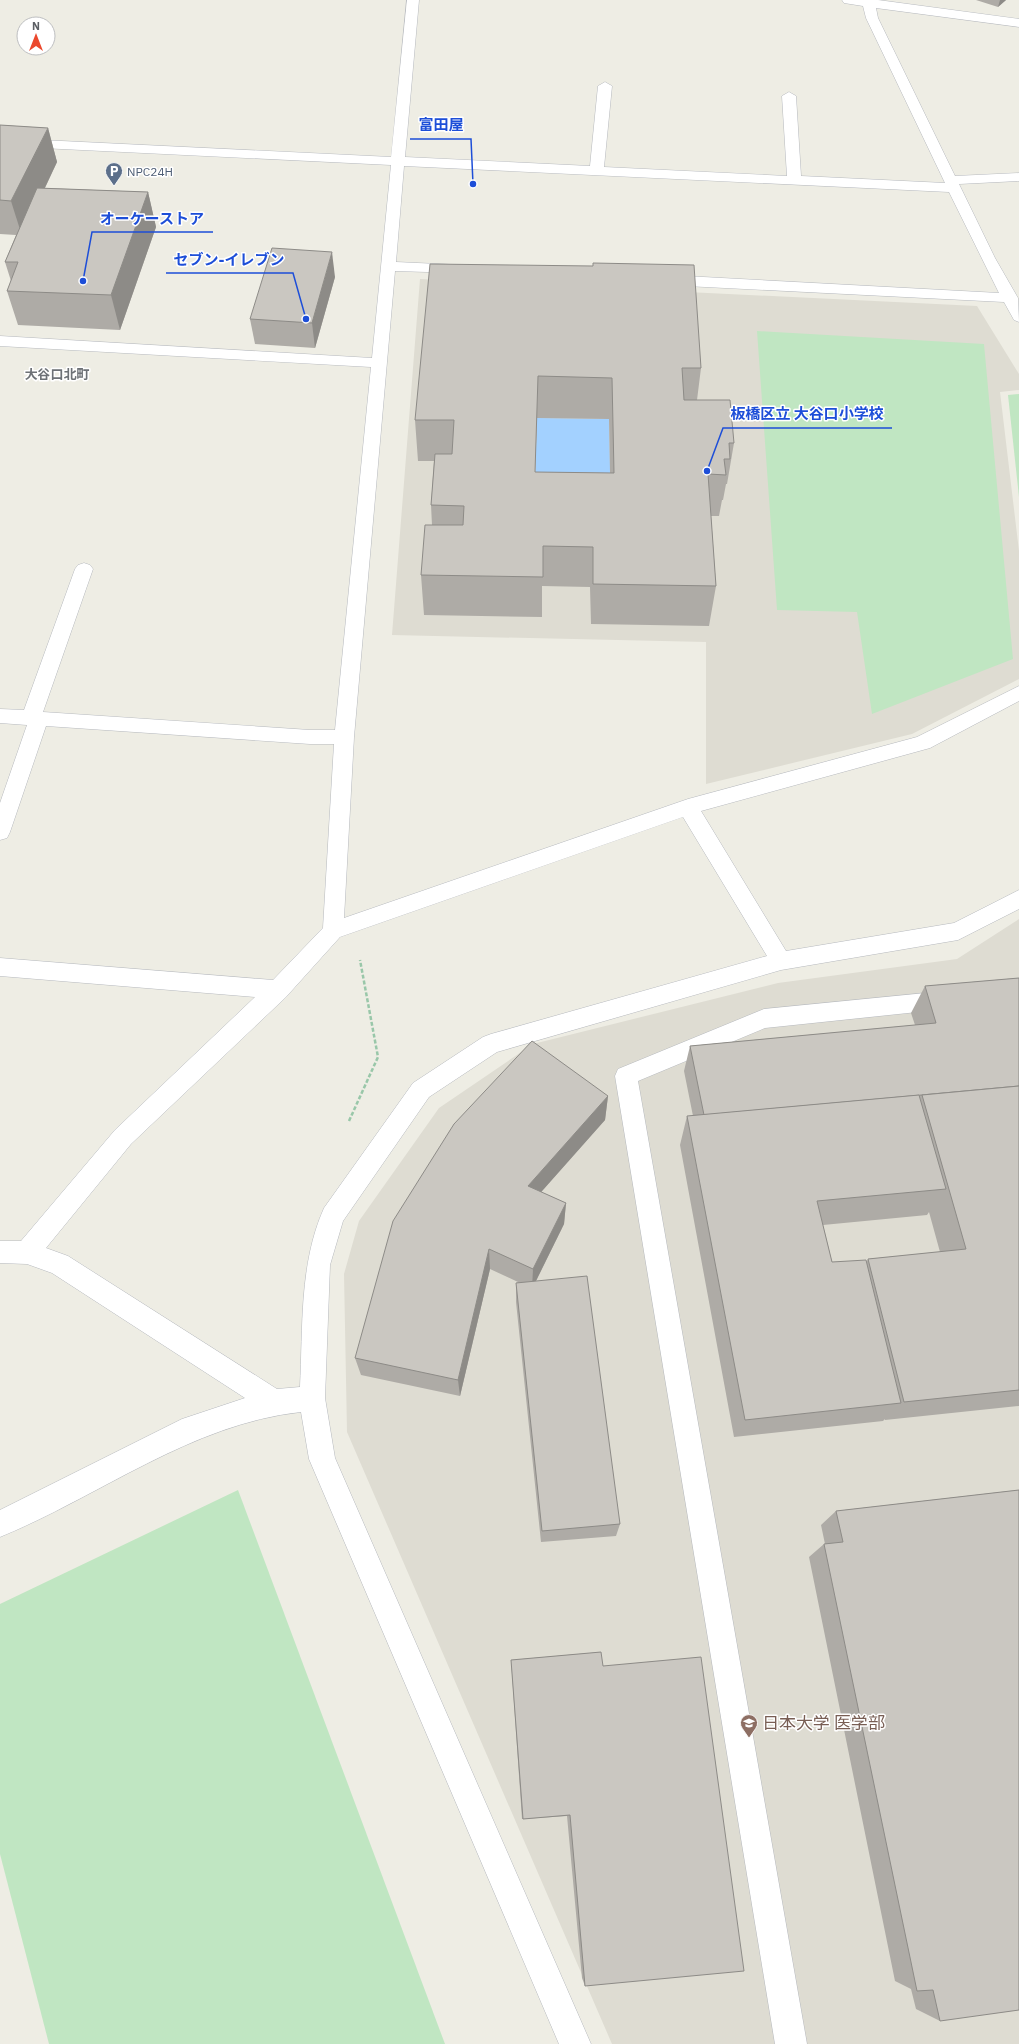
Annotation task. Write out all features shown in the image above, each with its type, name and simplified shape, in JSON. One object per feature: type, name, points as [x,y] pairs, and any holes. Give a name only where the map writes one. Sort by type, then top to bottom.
[{"type":"street","points":[[333,931],[344,737],[413,0]]},
{"type":"street","points":[[848,0],[870,1],[1019,22]]},
{"type":"street","points":[[870,1],[872,18],[1019,316]]},
{"type":"street","points":[[597,170],[605,86]]},
{"type":"street","points":[[789,96],[794,180]]},
{"type":"street","points":[[0,142],[794,180],[953,184],[1019,177]]},
{"type":"street","points":[[389,266],[477,270]]},
{"type":"street","points":[[652,279],[1010,298]]},
{"type":"street","points":[[0,340],[379,363]]},
{"type":"street","points":[[0,832],[84,569]]},
{"type":"street","points":[[27,1253],[123,1137],[278,990],[333,931],[688,807],[922,743],[1019,693]]},
{"type":"street","points":[[0,716],[310,737],[344,737]]},
{"type":"street","points":[[688,807],[781,961]]},
{"type":"street","points":[[575,2044],[322,1459],[312,1398],[318,1264],[332,1216],[421,1090],[491,1044],[781,961],[958,931],[1019,899]]},
{"type":"street","points":[[0,967],[278,990]]},
{"type":"street","points":[[791,2044],[626,1076],[764,1020],[973,997]]},
{"type":"street","points":[[0,1252],[27,1253],[59,1264],[274,1402]]},
{"type":"street","points":[[0,1524],[191,1428],[274,1402],[312,1398]]},
{"type":"path","points":[[333,931],[358,950],[378,1057],[346,1128]]},
{"type":"shaded area","points":[[420,279],[977,306],[1019,374],[1019,390],[1000,392],[1019,551],[1019,679],[912,734],[706,784],[706,642],[392,635]]},
{"type":"shaded area","name":"日本大学 医学部","points":[[1019,919],[1019,2044],[612,2044],[347,1432],[344,1274],[359,1221],[439,1108],[533,1044],[778,983],[957,959]]},
{"type":"green space","points":[[757,331],[984,344],[1013,659],[872,714],[857,612],[777,610]]},
{"type":"green space","points":[[1019,394],[1019,497],[1008,395]]},
{"type":"green space","points":[[238,1490],[445,2044],[49,2044],[0,1854],[0,1604]]},
{"type":"water","points":[[537,418],[609,419],[611,514],[534,513]]},
{"type":"building","points":[[0,125],[48,128],[11,201],[0,200]]},
{"type":"building","points":[[37,188],[148,192],[111,295],[7,291],[18,262],[5,262]]},
{"type":"building","points":[[272,248],[332,252],[312,323],[250,319]]},
{"type":"building","points":[[593,263],[694,265],[701,368],[682,368],[684,400],[730,400],[734,443],[729,443],[730,459],[724,459],[726,475],[708,474],[716,586],[593,584],[593,547],[543,546],[543,577],[421,575],[425,525],[463,525],[464,506],[431,505],[435,454],[452,454],[454,420],[415,420],[430,264],[593,266]],"holes":[[[538,376],[612,378],[614,473],[535,472]]]},
{"type":"building","points":[[1019,978],[1019,1086],[704,1115],[690,1046],[936,1023],[925,986]]},
{"type":"building","points":[[532,1041],[608,1096],[528,1186],[566,1203],[533,1269],[489,1249],[458,1380],[355,1358],[393,1221],[454,1124]]},
{"type":"building","points":[[1019,1086],[1019,1390],[904,1402],[868,1259],[966,1249],[922,1095]]},
{"type":"building","points":[[919,1095],[946,1189],[817,1201],[832,1262],[866,1260],[901,1403],[745,1420],[687,1116]]},
{"type":"building","points":[[587,1276],[620,1524],[542,1531],[516,1283]]},
{"type":"building","points":[[1019,1490],[1019,2010],[940,2021],[933,1990],[917,1991],[824,1544],[843,1542],[836,1511]]},
{"type":"building","points":[[601,1652],[603,1666],[701,1657],[744,1971],[585,1986],[570,1815],[523,1819],[511,1660]]},
{"type":"place","name":"富田屋","points":[[473,184]]},
{"type":"place","name":"NPC24H","points":[[114,186]]},
{"type":"place","name":"オーケーストア","points":[[83,281]]},
{"type":"place","name":"セブン-イレブン","points":[[306,319]]},
{"type":"place","name":"板橋区立 大谷口小学校","points":[[707,471]]},
{"type":"place","name":"日本大学 医学部","points":[[749,1738]]},
{"type":"district","name":"大谷口北町","points":[[57,374]]}]
